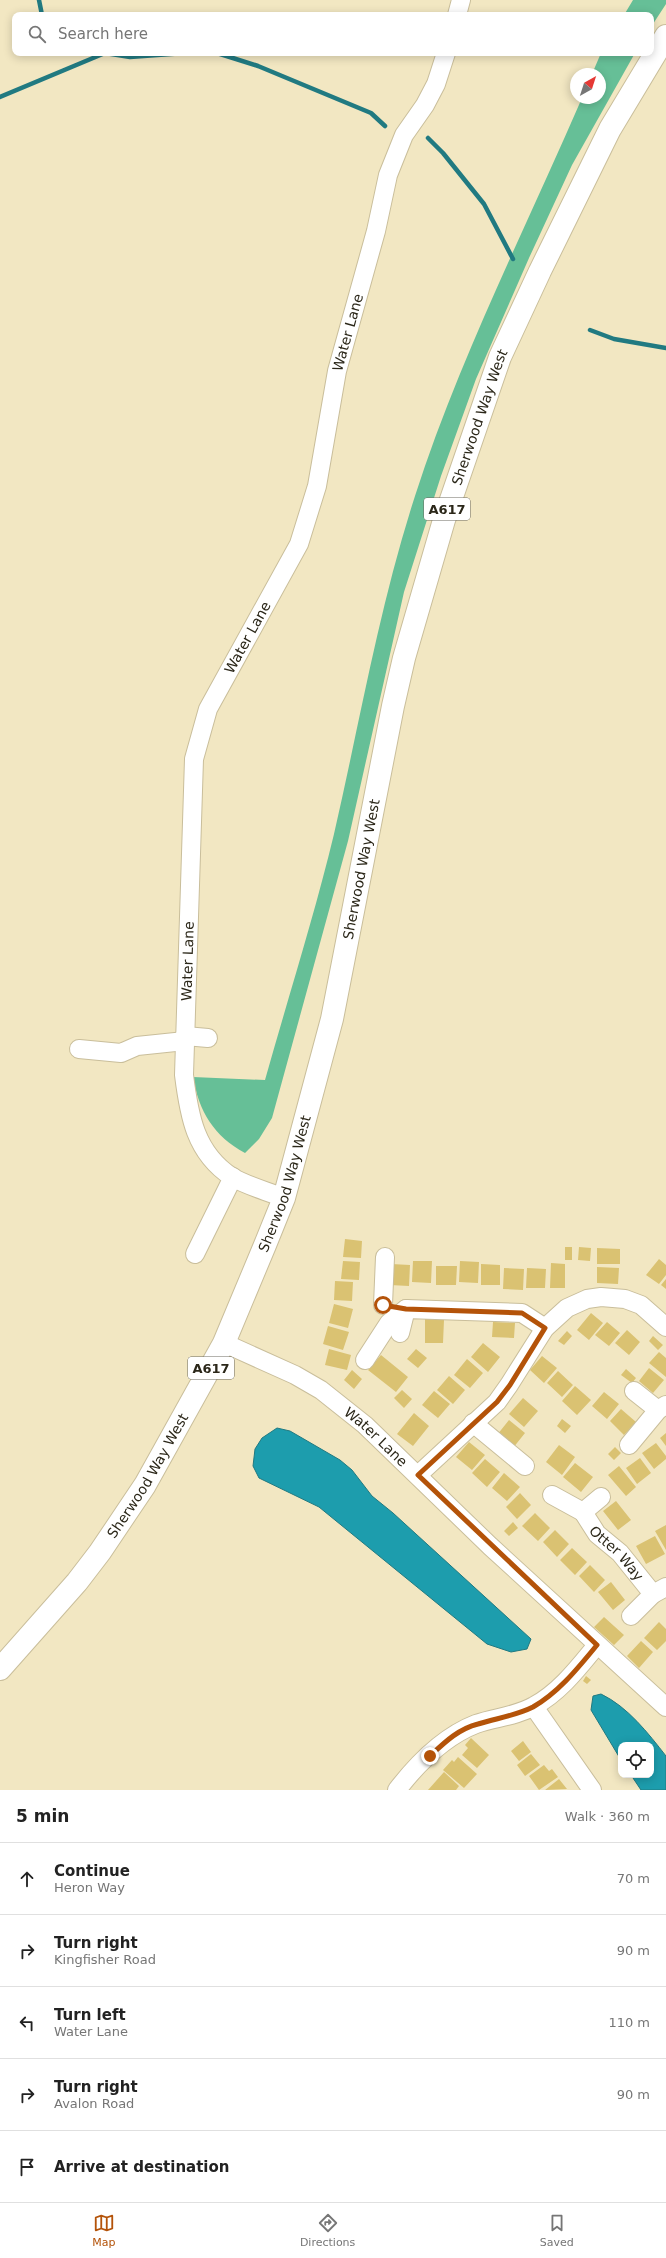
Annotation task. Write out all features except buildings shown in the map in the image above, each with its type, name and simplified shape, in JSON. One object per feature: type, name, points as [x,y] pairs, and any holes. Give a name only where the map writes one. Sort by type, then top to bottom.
[{"type":"highway","name":"Sherwood Way West","points":[[0,1669],[55,1609],[100,1552],[145,1485],[197,1394],[224,1343],[284,1198],[332,1019],[404,658],[444,520],[503,350],[610,130],[666,36]]},
{"type":"street","points":[[458,12],[461,0]]},
{"type":"street","name":"Water Lane","points":[[284,1198],[233,1177],[214,1161],[200,1142],[191,1120],[184,1075],[194,759],[200,733],[208,709],[299,544],[317,486],[337,372],[376,231],[388,175],[404,134],[425,105],[436,84],[445,56]]},
{"type":"street","points":[[79,1049],[121,1053],[137,1046],[185,1038],[208,1038]]},
{"type":"street","points":[[195,1254],[233,1177]]},
{"type":"street","points":[[385,1257],[378,1303],[406,1309],[522,1313],[545,1328]]},
{"type":"street","points":[[418,1475],[497,1402],[510,1385],[545,1328],[567,1308],[587,1299],[601,1297],[625,1299],[641,1305],[666,1327]]},
{"type":"street","points":[[400,1333],[406,1309]]},
{"type":"street","points":[[364,1360],[389,1323],[406,1309]]},
{"type":"street","name":"Water Lane","points":[[224,1343],[295,1375],[321,1390],[365,1426],[597,1645],[666,1707]]},
{"type":"street","points":[[629,1445],[662,1408],[634,1391]]},
{"type":"street","points":[[473,1423],[525,1466]]},
{"type":"street","name":"Otter Way","points":[[552,1495],[583,1512],[597,1534],[620,1553],[659,1590],[631,1616]]},
{"type":"street","name":"Otter Way","points":[[583,1512],[601,1497]]},
{"type":"street","points":[[397,1790],[452,1736],[476,1724],[512,1716],[534,1706],[557,1690],[597,1645]]},
{"type":"street","points":[[534,1706],[592,1790]]},
{"type":"green space","points":[[633,0],[666,0],[666,4],[654,22],[654,12],[626,12]]},
{"type":"green space","points":[[600,56],[633,56],[572,165],[529,258],[476,379],[441,476],[404,592],[348,841],[272,1118],[259,1139],[245,1153],[225,1139],[210,1122],[199,1101],[193,1077],[265,1080],[334,834],[380,622],[402,538],[415,496],[432,445],[472,345],[579,104],[606,104],[606,68],[595,68]]},
{"type":"water","points":[[277,1428],[290,1431],[340,1460],[352,1470],[372,1496],[393,1513],[531,1639],[527,1649],[511,1652],[487,1644],[319,1507],[259,1478],[253,1466],[255,1449],[262,1438]]},
{"type":"water","points":[[601,1694],[611,1699],[629,1713],[645,1730],[666,1756],[666,1790],[641,1790],[633,1778],[654,1778],[654,1742],[618,1742],[618,1755],[591,1710],[593,1696]]},
{"type":"waterway","points":[[39,0],[41,12]]},
{"type":"waterway","points":[[0,97],[98,56]]},
{"type":"waterway","points":[[124,56],[144,56]]},
{"type":"waterway","points":[[226,56],[258,66],[371,113],[385,126]]},
{"type":"waterway","points":[[428,138],[443,153],[484,204],[513,259]]},
{"type":"waterway","points":[[590,330],[614,339],[666,348]]},
{"type":"route","points":[[383,1305],[406,1309],[522,1313],[545,1328],[510,1385],[497,1402],[418,1475],[490,1546],[597,1645],[557,1690],[534,1706],[512,1716],[476,1724],[452,1736],[430,1756]]}]
